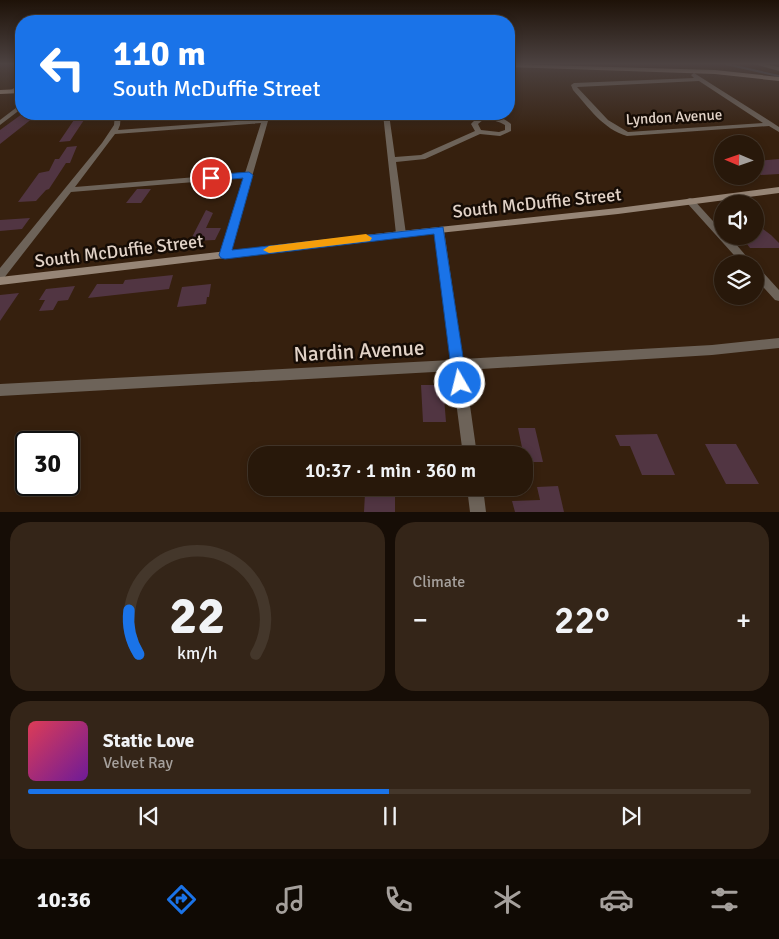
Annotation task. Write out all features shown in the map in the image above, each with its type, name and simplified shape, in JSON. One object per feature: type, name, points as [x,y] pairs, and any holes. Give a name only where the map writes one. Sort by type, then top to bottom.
[{"type":"street","name":"Lyndon Avenue","points":[[575,88],[610,125],[619,132],[627,134],[771,124]]},
{"type":"street","points":[[713,88],[779,130]]},
{"type":"street","points":[[0,92],[13,91]]},
{"type":"street","points":[[0,123],[15,111]]},
{"type":"street","points":[[0,275],[112,132],[117,120]]},
{"type":"street","points":[[112,132],[229,120]]},
{"type":"street","points":[[225,255],[267,120]]},
{"type":"street","points":[[387,120],[401,234]]},
{"type":"street","points":[[391,160],[422,157],[479,132]]},
{"type":"street","points":[[68,190],[249,175]]},
{"type":"street","name":"South McDuffie Street","points":[[0,281],[690,202],[779,190]]},
{"type":"street","points":[[690,202],[714,227]]},
{"type":"street","points":[[439,230],[469,446]]},
{"type":"street","points":[[731,245],[740,255]]},
{"type":"street","points":[[764,280],[778,295]]},
{"type":"street","name":"Nardin Avenue","points":[[0,390],[458,365],[712,350],[779,344]]},
{"type":"street","points":[[476,496],[478,512]]},
{"type":"building","points":[[15,119],[30,120],[0,144],[0,130]]},
{"type":"building","points":[[74,120],[84,120],[70,141],[59,142]]},
{"type":"building","points":[[77,146],[70,163],[66,163],[49,189],[36,201],[18,202],[39,173],[49,171],[55,159],[59,159],[67,147]]},
{"type":"building","points":[[779,159],[779,174],[764,175],[764,160]]},
{"type":"building","points":[[137,189],[151,189],[141,203],[126,203]]},
{"type":"building","points":[[206,210],[213,213],[206,228],[221,228],[215,240],[190,241]]},
{"type":"building","points":[[30,218],[22,229],[0,231],[0,220]]},
{"type":"building","points":[[764,230],[779,243],[779,248],[750,248],[748,245],[764,245]]},
{"type":"building","points":[[173,275],[169,289],[88,298],[97,284],[123,284],[125,280]]},
{"type":"building","points":[[211,284],[206,304],[177,307],[182,287]]},
{"type":"building","points":[[75,286],[68,300],[58,301],[53,310],[39,311],[45,300],[39,300],[46,289]]},
{"type":"building","points":[[19,293],[0,321],[0,295]]},
{"type":"building","points":[[421,385],[443,385],[446,422],[423,422]]},
{"type":"building","points":[[518,428],[535,428],[543,462],[533,462],[533,446],[522,446]]},
{"type":"building","points":[[657,434],[675,475],[642,475],[630,446],[620,446],[615,435]]},
{"type":"building","points":[[705,444],[736,444],[759,484],[726,484]]},
{"type":"building","points":[[558,486],[564,512],[515,512],[512,501],[540,500],[537,487]]},
{"type":"building","points":[[365,496],[395,496],[395,512],[364,512]]},
{"type":"slow traffic","points":[[269,250],[366,238]]},
{"type":"route","points":[[211,178],[249,175],[225,255],[439,230],[460,383]]}]
